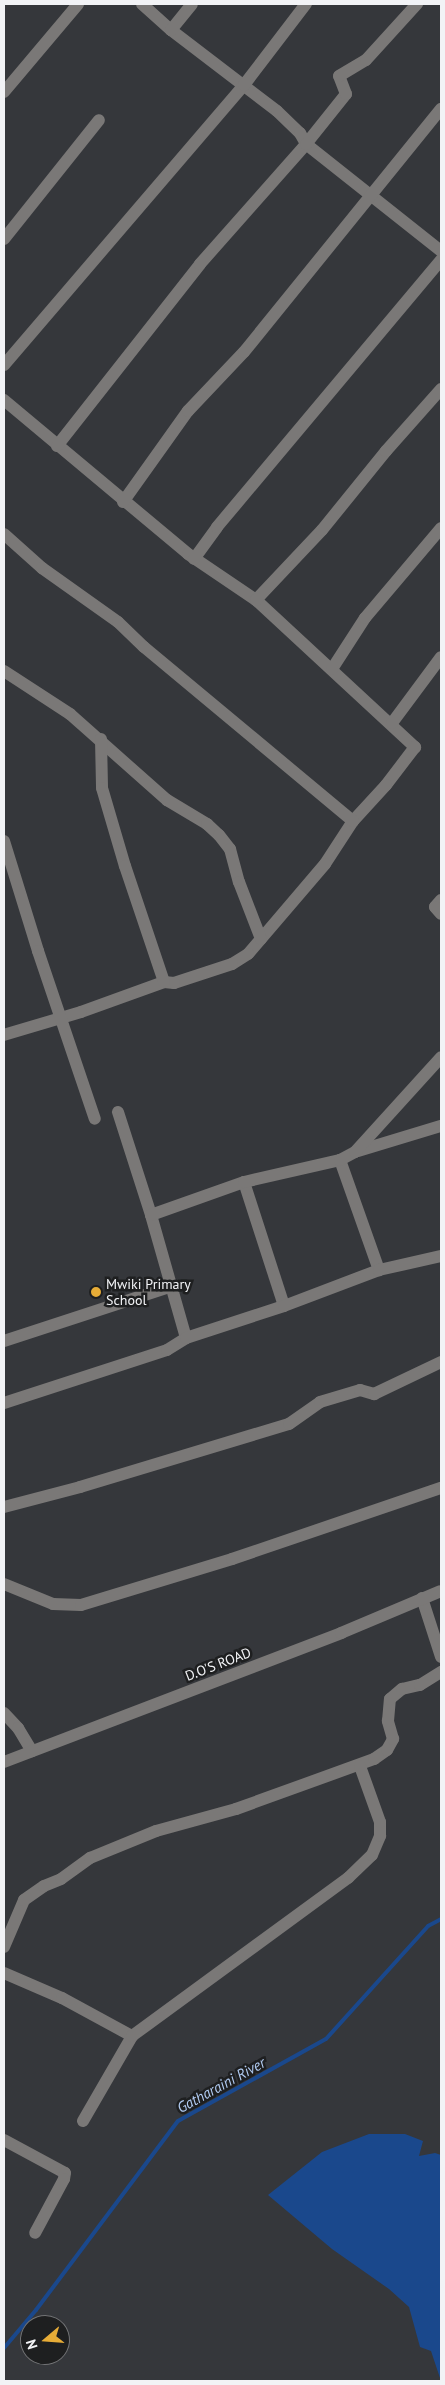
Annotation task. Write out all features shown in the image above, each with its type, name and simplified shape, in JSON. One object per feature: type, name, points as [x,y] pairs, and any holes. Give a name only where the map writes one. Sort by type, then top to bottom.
[{"type":"street","points":[[4,92],[78,4]]},
{"type":"street","points":[[142,4],[171,30],[244,85],[288,122],[300,133],[306,144],[441,251]]},
{"type":"street","points":[[171,30],[192,4]]},
{"type":"street","points":[[4,365],[244,85],[306,4]]},
{"type":"street","points":[[57,446],[200,264],[306,144],[346,94],[339,76],[366,60],[417,4]]},
{"type":"street","points":[[123,502],[188,411],[244,352],[441,109]]},
{"type":"street","points":[[4,239],[99,120]]},
{"type":"street","points":[[194,558],[217,527],[441,260]]},
{"type":"street","points":[[256,600],[322,530],[386,451],[441,389]]},
{"type":"street","points":[[4,400],[123,502],[136,509],[194,558],[256,600],[291,635],[332,669],[416,747],[386,785],[353,821],[325,864],[248,954],[232,964],[174,983],[164,982],[81,1012],[4,1035]]},
{"type":"street","points":[[332,669],[365,618],[441,528]]},
{"type":"street","points":[[4,534],[42,568],[118,622],[353,821]]},
{"type":"street","points":[[392,723],[441,658]]},
{"type":"street","points":[[4,671],[70,714],[101,739],[167,800],[207,824],[230,849],[239,882],[261,939]]},
{"type":"street","points":[[101,739],[102,788],[125,866],[164,982]]},
{"type":"street","points":[[4,841],[60,1017],[95,1119]]},
{"type":"street","points":[[441,900],[435,907],[441,914]]},
{"type":"street","points":[[355,1152],[441,1058]]},
{"type":"street","points":[[118,1112],[151,1215],[186,1338]]},
{"type":"street","points":[[151,1215],[244,1182],[340,1160],[355,1152],[441,1128]]},
{"type":"street","points":[[340,1160],[379,1270]]},
{"type":"street","points":[[244,1182],[284,1306]]},
{"type":"street","points":[[4,1403],[167,1350],[186,1338],[284,1306],[379,1270],[441,1256]]},
{"type":"street","points":[[4,1341],[172,1286]]},
{"type":"street","points":[[4,1507],[80,1488],[289,1424],[320,1402],[360,1390],[374,1394],[441,1362]]},
{"type":"street","points":[[4,1584],[53,1604],[82,1605],[232,1559],[441,1488]]},
{"type":"street","name":"D.O'S ROAD","points":[[4,1762],[341,1633],[441,1591]]},
{"type":"street","points":[[422,1598],[441,1658]]},
{"type":"street","points":[[4,1947],[24,1900],[44,1886],[61,1879],[90,1858],[156,1831],[236,1809],[317,1779],[360,1766],[387,1750],[393,1739],[388,1721],[390,1699],[402,1689],[420,1685],[441,1672]]},
{"type":"street","points":[[4,1713],[18,1728],[32,1751]]},
{"type":"street","points":[[83,2121],[132,2036],[348,1878],[372,1855],[380,1836],[380,1822],[360,1766]]},
{"type":"street","points":[[4,1973],[62,1998],[132,2036]]},
{"type":"street","points":[[4,2140],[65,2173],[64,2179],[35,2233]]},
{"type":"water","points":[[369,2134],[405,2134],[423,2141],[419,2156],[435,2153],[441,2155],[441,2381],[431,2351],[420,2347],[409,2307],[389,2289],[332,2249],[268,2195],[322,2152]]},
{"type":"waterway","name":"Gatharaini River","points":[[4,2348],[36,2310],[178,2121],[326,2039],[428,1926],[441,1919]]},
{"type":"place","name":"Mwiki Primary School","points":[[96,1292]]}]
